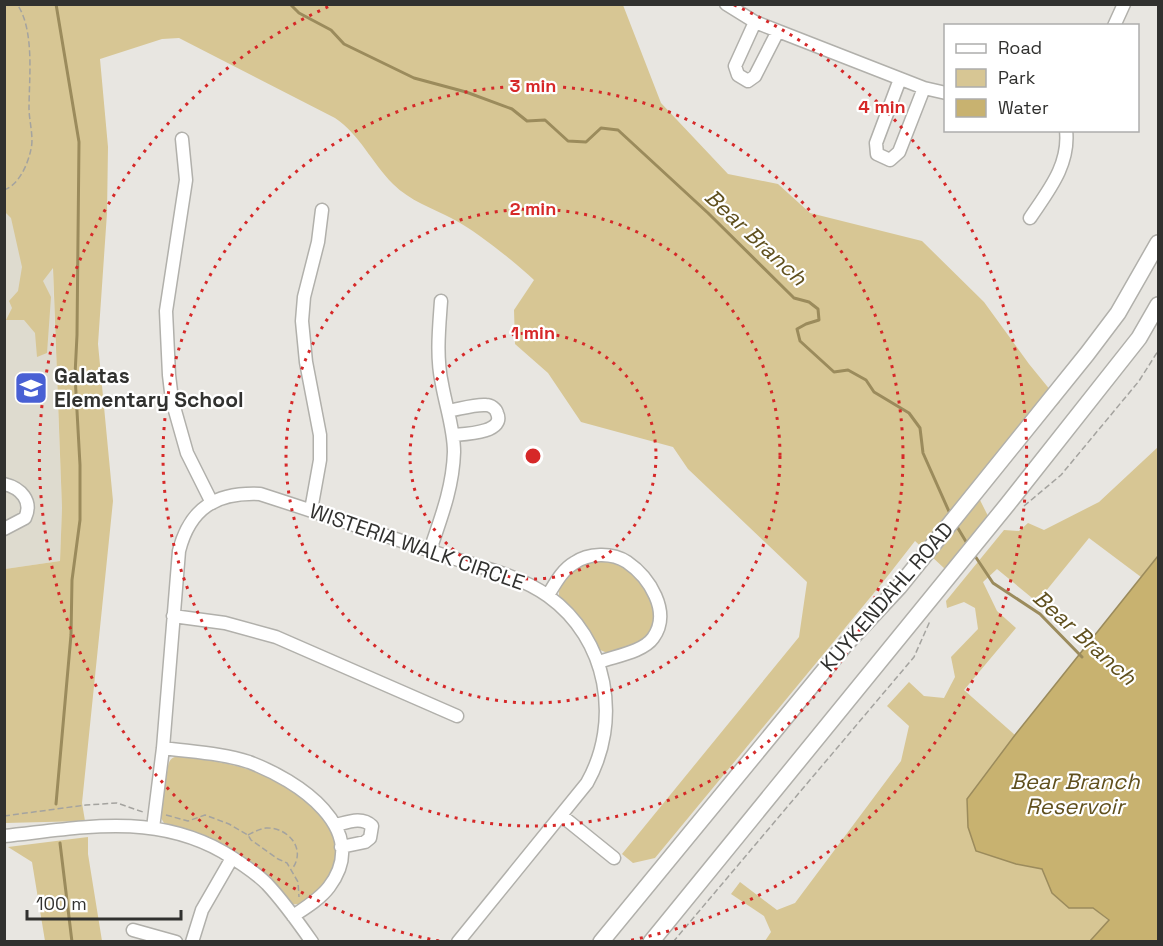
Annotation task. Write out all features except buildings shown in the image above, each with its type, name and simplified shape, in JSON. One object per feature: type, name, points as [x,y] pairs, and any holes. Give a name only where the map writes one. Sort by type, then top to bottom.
[{"type":"main road","name":"KUYKENDAHL ROAD","points":[[601,942],[845,645],[900,587],[982,485],[1118,313],[1158,243]]},
{"type":"main road","name":"KUYKENDAHL ROAD","points":[[651,942],[928,610],[1138,338],[1158,305]]},
{"type":"street","points":[[726,4],[755,22],[778,32],[924,88],[944,93]]},
{"type":"street","points":[[1115,24],[1124,4]]},
{"type":"street","points":[[755,22],[735,66],[738,75],[748,81],[756,76],[778,32]]},
{"type":"street","points":[[900,79],[876,143],[877,154],[890,160],[899,152],[924,88]]},
{"type":"street","points":[[1030,218],[1052,185],[1065,158],[1066,132]]},
{"type":"street","points":[[182,139],[186,180],[166,311],[169,375],[172,400],[187,453],[212,503]]},
{"type":"street","points":[[311,510],[320,460],[320,435],[306,362],[302,321],[304,297],[318,242],[322,210]]},
{"type":"street","points":[[430,550],[450,486],[454,452],[453,435],[438,361],[441,302]]},
{"type":"street","points":[[448,411],[486,404],[492,406],[499,419],[496,425],[489,430],[453,435]]},
{"type":"street","points":[[4,484],[20,491],[29,506],[25,518],[4,529]]},
{"type":"street","name":"WISTERIA WALK CIRCLE","points":[[153,828],[163,748],[175,578],[183,536],[196,513],[226,496],[244,493],[260,494],[508,576],[548,595],[578,625],[591,644],[599,662],[606,701],[603,740],[594,771],[562,816],[458,942]]},
{"type":"street","points":[[548,595],[572,563],[595,556],[605,555],[627,562],[645,580],[661,610],[661,620],[653,638],[646,645],[599,662]]},
{"type":"street","points":[[173,616],[225,623],[276,637],[457,716]]},
{"type":"street","points":[[163,748],[224,756],[249,762],[296,786],[329,814],[336,825],[341,847],[340,866],[328,889],[293,916]]},
{"type":"street","points":[[562,816],[614,858]]},
{"type":"street","points":[[336,825],[360,820],[372,826],[370,838],[365,842],[341,847]]},
{"type":"street","points":[[4,836],[82,827],[125,825],[153,828],[189,837],[232,858],[265,883],[312,942]]},
{"type":"street","points":[[192,942],[202,910],[232,858]]},
{"type":"street","points":[[133,930],[176,942]]},
{"type":"path","points":[[4,190],[9,189],[23,172],[32,148],[29,108],[31,68],[26,29],[17,4]]},
{"type":"path","points":[[1025,505],[1061,475],[1139,381],[1158,351]]},
{"type":"path","points":[[673,942],[914,657],[928,610]]},
{"type":"path","points":[[248,835],[260,829],[270,828],[289,835],[296,844],[297,853],[297,862],[292,870]]},
{"type":"shaded area","name":"Galatas Elementary School","points":[[50,200],[62,508],[60,561],[5,569],[4,204]]},
{"type":"green space","points":[[4,5],[623,5],[661,103],[728,174],[778,184],[810,213],[922,241],[984,302],[1060,402],[994,468],[979,498],[988,516],[945,569],[915,541],[655,858],[633,863],[622,854],[799,637],[807,582],[688,469],[673,447],[581,422],[548,373],[515,344],[514,310],[534,280],[474,232],[400,190],[352,133],[335,118],[179,38],[162,39],[100,59],[108,147],[107,213],[98,344],[113,501],[82,803],[85,821],[5,823],[5,569],[60,561],[62,508],[53,268],[43,281],[51,297],[47,353],[37,357],[35,333],[24,320],[6,320],[12,308],[9,301],[18,291],[22,267],[11,218],[5,212]]},
{"type":"green space","points":[[1158,447],[1158,556],[1141,577],[1089,538],[1037,602],[997,569],[983,582],[997,611],[1016,628],[964,690],[1015,735],[967,799],[1016,864],[1042,869],[1052,893],[1069,908],[1093,908],[1109,921],[1090,941],[765,941],[771,932],[764,916],[731,894],[740,882],[777,910],[795,903],[901,761],[909,726],[887,706],[909,682],[924,696],[944,698],[955,677],[951,657],[978,629],[975,608],[964,602],[947,608],[946,601],[1004,530],[1019,531],[1028,523],[1044,530],[1099,502]]},
{"type":"green space","points":[[593,561],[611,561],[622,566],[629,571],[647,594],[655,618],[654,626],[641,643],[610,654],[600,650],[587,629],[559,596],[565,578],[575,569]]},
{"type":"green space","points":[[180,756],[221,762],[262,774],[281,782],[314,806],[333,831],[336,852],[335,862],[327,881],[313,896],[306,901],[292,904],[275,885],[164,823],[161,812],[168,766],[172,758]]},
{"type":"green space","points":[[88,837],[88,854],[102,941],[45,941],[32,862],[8,847]]},
{"type":"water","name":"Bear Branch Reservoir","points":[[1158,556],[1158,941],[1090,941],[1109,920],[1093,908],[1069,908],[1052,893],[1042,869],[1016,864],[976,851],[968,827],[967,799],[1015,735]]},
{"type":"waterway","points":[[56,4],[79,142],[75,375],[80,465],[80,520],[72,580],[71,635],[56,804]]},
{"type":"waterway","name":"Bear Branch","points":[[290,4],[299,13],[331,30],[344,44],[414,78],[466,92],[512,109],[527,121],[545,120],[568,141],[586,142],[601,128],[618,130],[708,213],[794,298],[809,302],[818,309],[819,320],[797,329],[800,341],[834,372],[848,370],[866,380],[874,392],[909,413],[920,428],[923,453],[951,516]]},
{"type":"waterway","name":"Bear Branch","points":[[956,525],[968,545]]},
{"type":"waterway","name":"Bear Branch","points":[[973,553],[993,583],[1040,614],[1082,657]]},
{"type":"waterway","points":[[60,843],[72,942]]},
{"type":"place","name":"Galatas Elementary School","points":[[31,388]]}]
